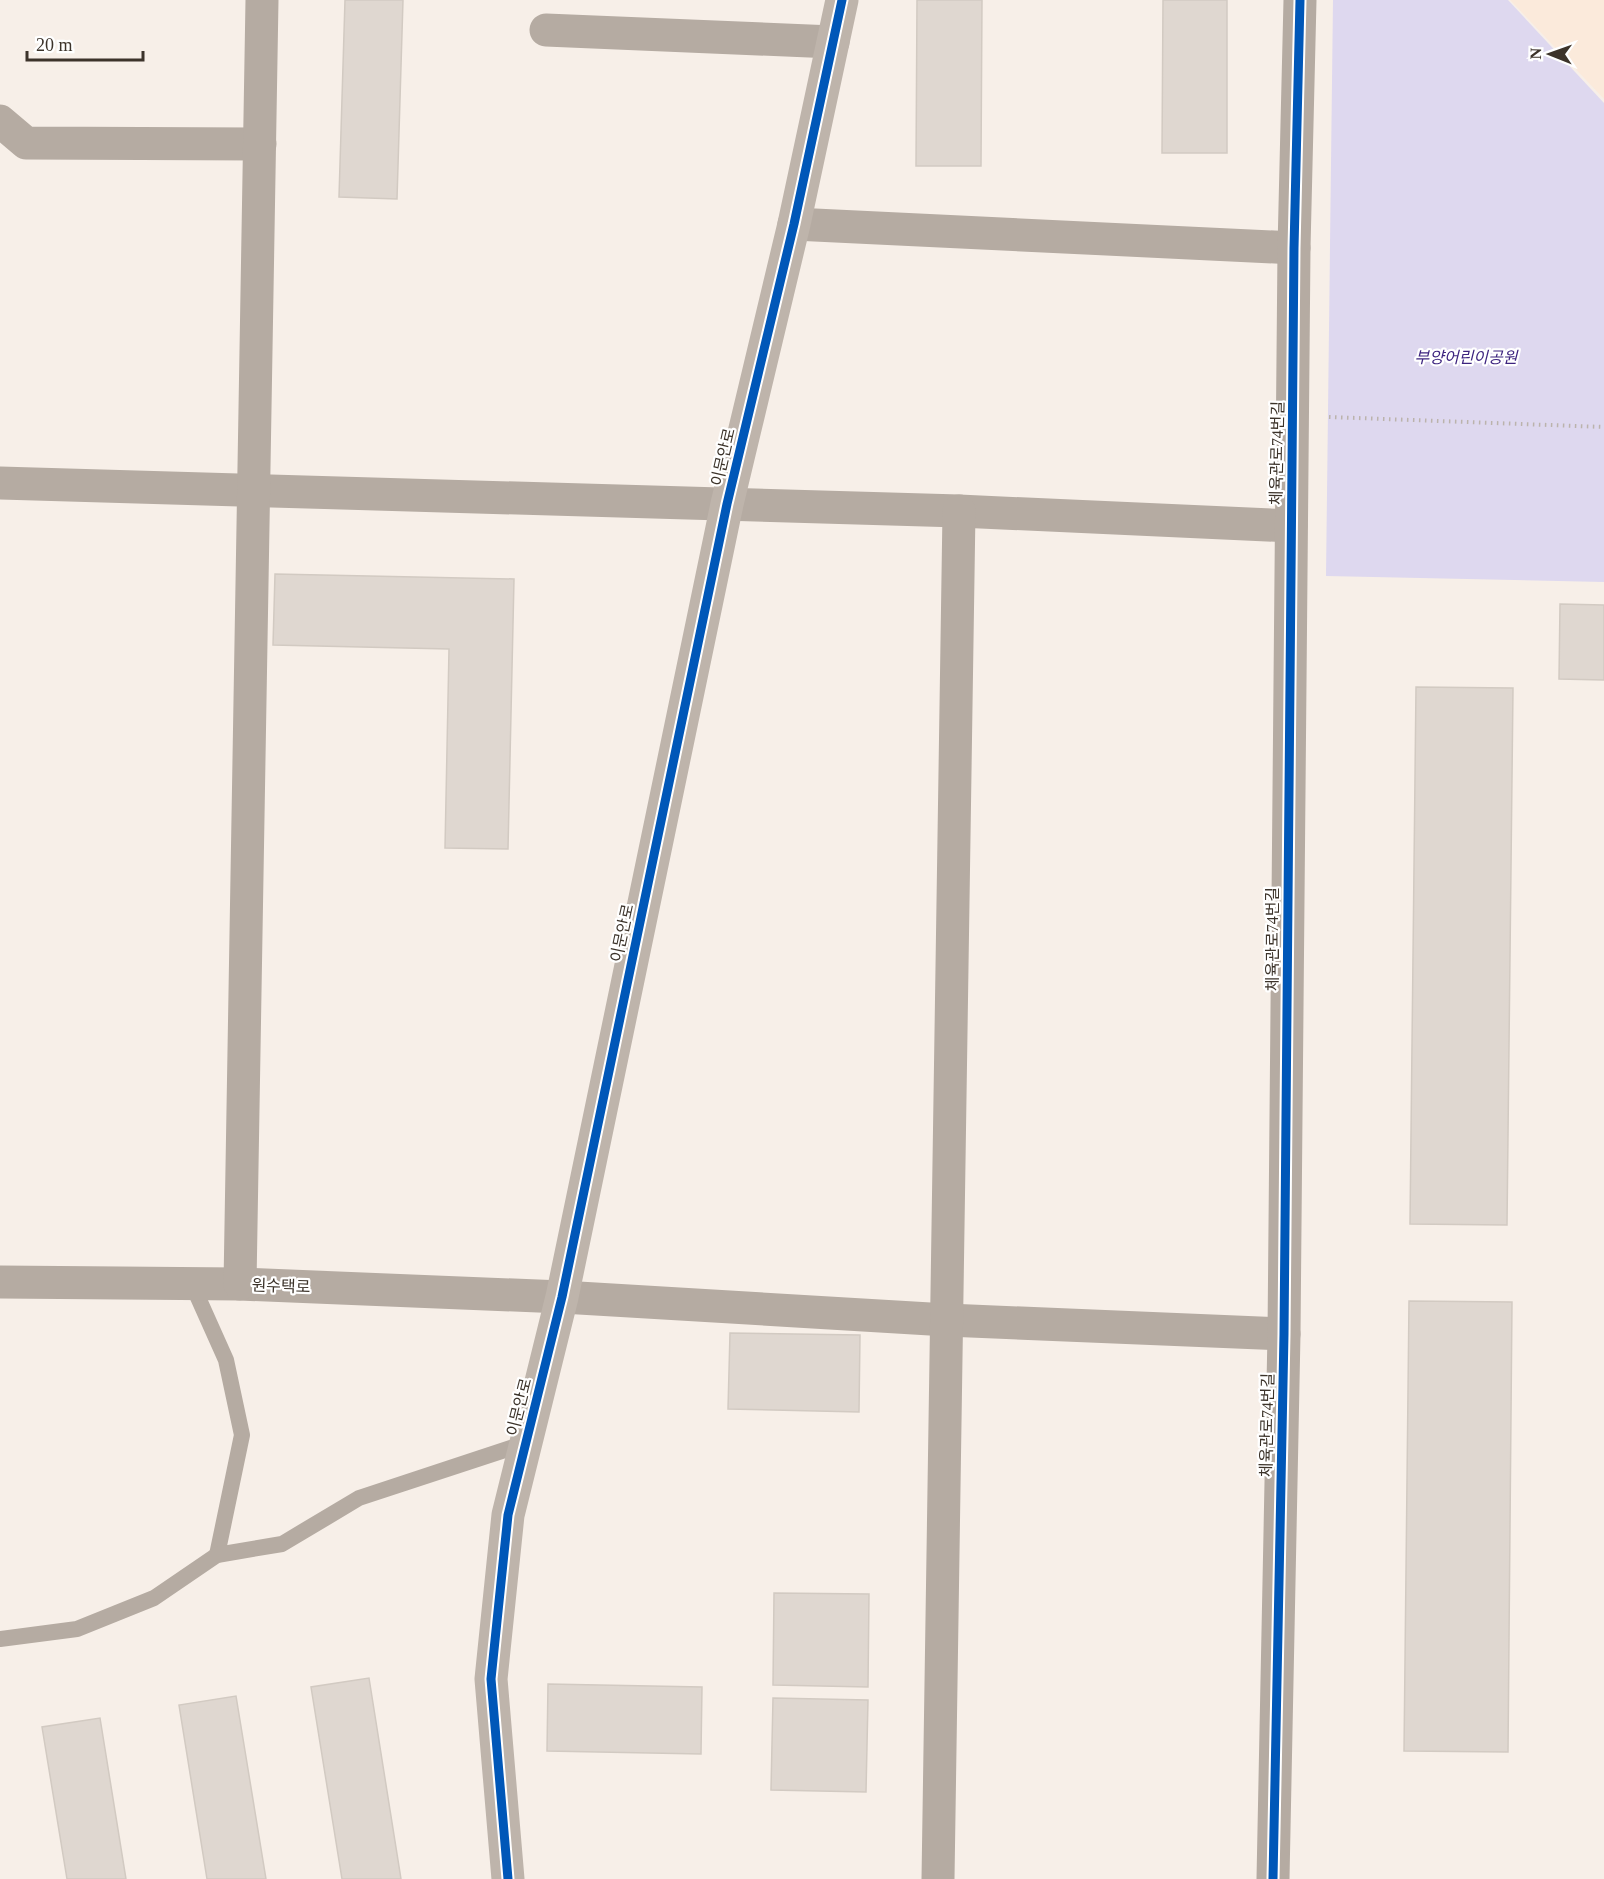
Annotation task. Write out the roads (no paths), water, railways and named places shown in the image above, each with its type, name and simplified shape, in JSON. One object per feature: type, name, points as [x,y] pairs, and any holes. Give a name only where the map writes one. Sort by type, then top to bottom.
[{"type":"street","points":[[240,1284],[262,0]]},
{"type":"street","name":"이문안로","points":[[507,1879],[491,1679],[508,1515],[562,1297],[728,504],[794,224],[842,0]]},
{"type":"street","name":"체육관로74번길","points":[[1273,1879],[1284,1334],[1294,248],[1300,0]]},
{"type":"street","points":[[546,30],[833,42]]},
{"type":"street","points":[[0,121],[26,143],[260,144]]},
{"type":"street","points":[[794,224],[1294,248]]},
{"type":"street","points":[[0,483],[959,511],[1291,526]]},
{"type":"street","points":[[938,1879],[959,511]]},
{"type":"street","name":"원수택로","points":[[0,1282],[240,1284],[562,1297],[947,1320],[1284,1334]]},
{"type":"lane","points":[[192,1284],[226,1360],[242,1435],[216,1555]]},
{"type":"lane","points":[[0,1639],[77,1629],[154,1598],[216,1555],[282,1544],[359,1498],[526,1443]]},
{"type":"park label","name":"부양어린이공원","points":[[1466,357]]}]
